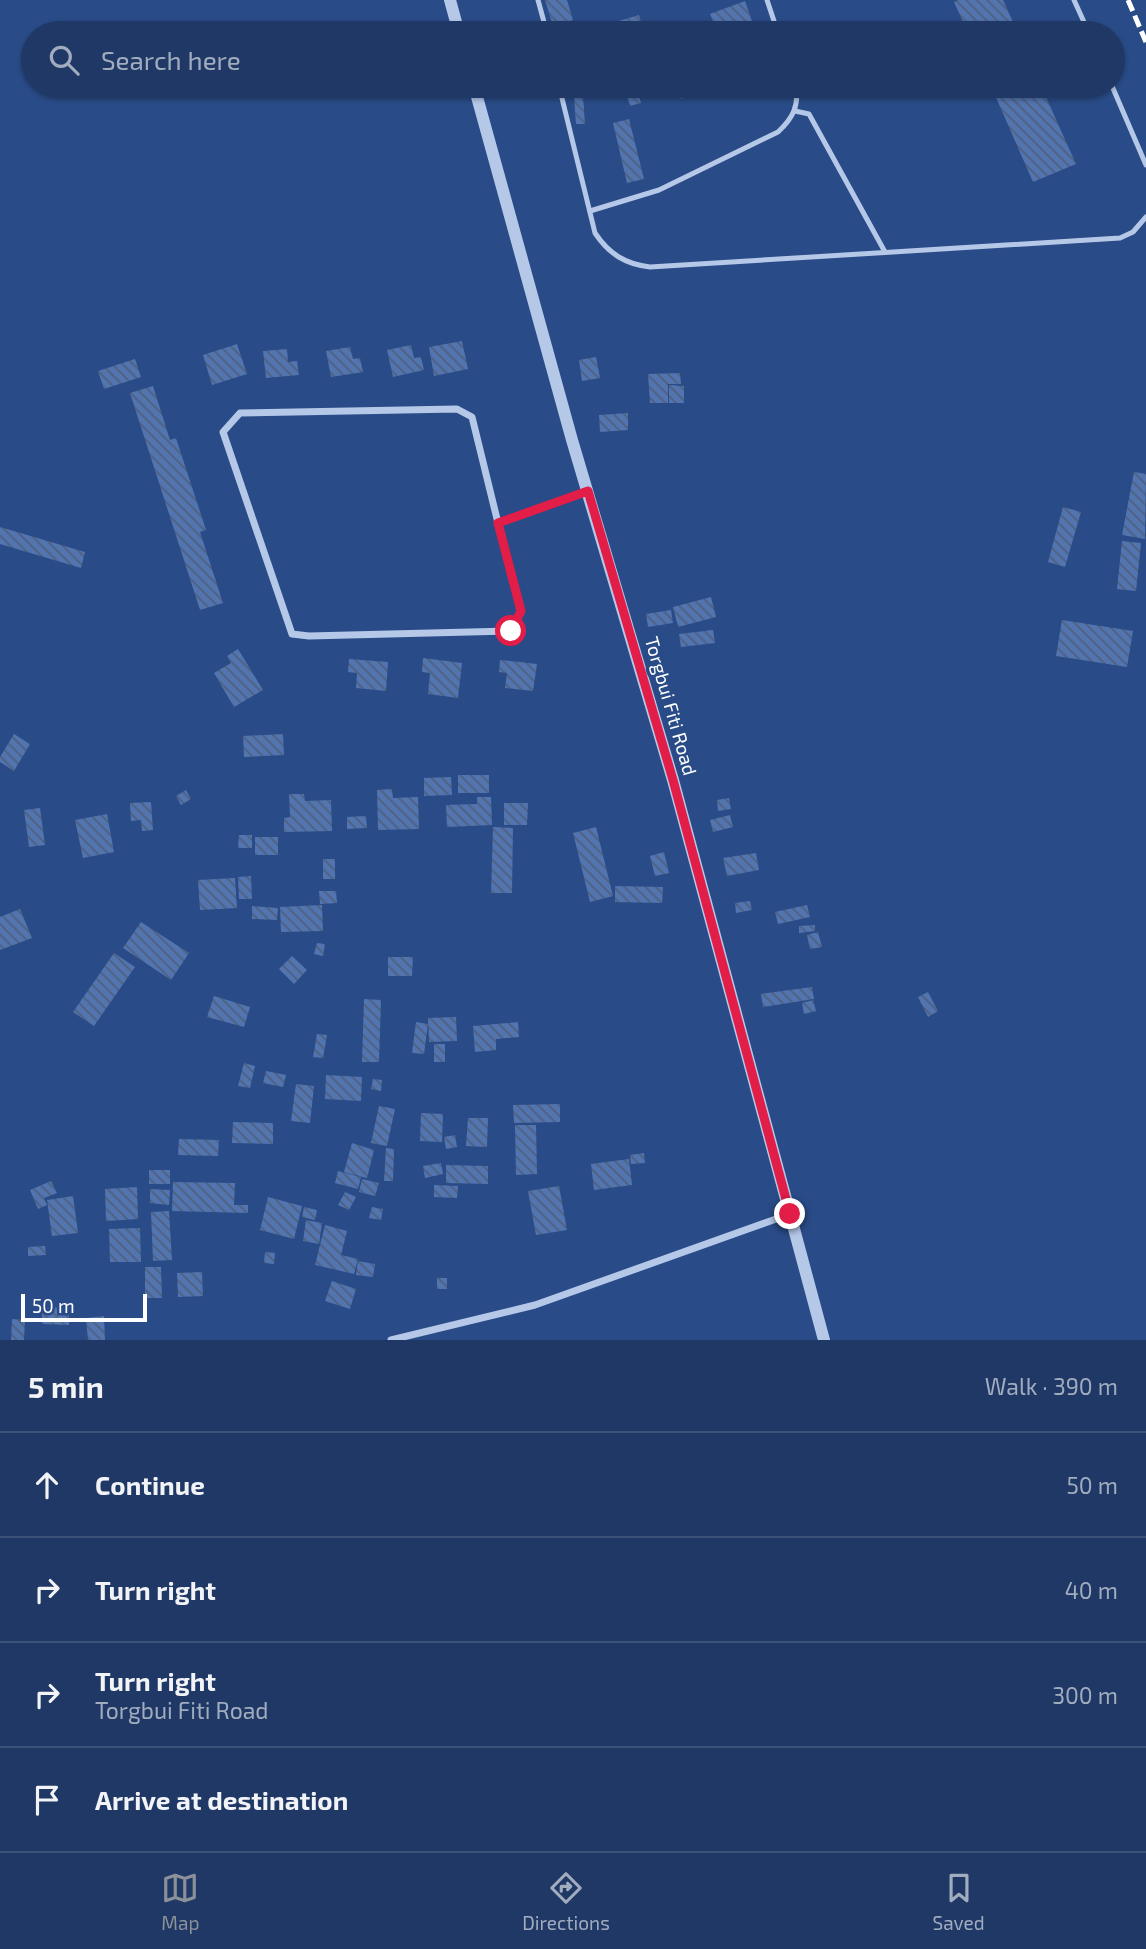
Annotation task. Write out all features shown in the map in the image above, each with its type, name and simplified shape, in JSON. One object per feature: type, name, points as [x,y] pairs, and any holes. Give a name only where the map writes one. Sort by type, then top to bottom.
[{"type":"street","points":[[450,0],[456,21]]},
{"type":"street","name":"Torgbui Fiti Road","points":[[477,98],[673,780],[824,1340]]},
{"type":"street","points":[[457,410],[472,417],[498,523],[521,611],[511,631],[309,636],[292,634],[223,432],[240,413],[457,410]]},
{"type":"street","points":[[498,523],[588,491]]},
{"type":"street","points":[[391,1340],[535,1305],[790,1214]]},
{"type":"lane","points":[[538,0],[544,21]]},
{"type":"lane","points":[[767,0],[774,21]]},
{"type":"lane","points":[[1074,0],[1084,21]]},
{"type":"lane","points":[[562,98],[595,233],[604,247],[633,265],[650,267],[1120,238],[1133,232],[1146,217]]},
{"type":"lane","points":[[590,211],[659,190],[778,132],[788,123],[795,111],[797,98]]},
{"type":"lane","points":[[1117,98],[1146,165]]},
{"type":"lane","points":[[795,111],[808,114],[885,252]]},
{"type":"building","points":[[545,0],[567,0],[573,20],[551,21]]},
{"type":"building","points":[[1003,0],[1013,21],[963,21],[954,2]]},
{"type":"building","points":[[745,1],[752,21],[713,21],[710,14]]},
{"type":"building","points":[[639,15],[641,21],[619,21]]},
{"type":"building","points":[[574,98],[583,98],[585,124],[576,124]]},
{"type":"building","points":[[628,98],[640,98],[641,103],[630,106]]},
{"type":"building","points":[[996,98],[1046,98],[1076,164],[1033,182]]},
{"type":"building","points":[[629,119],[644,179],[627,183],[613,123]]},
{"type":"building","points":[[462,341],[468,369],[434,376],[429,347]]},
{"type":"building","points":[[237,344],[247,374],[212,385],[203,355]]},
{"type":"building","points":[[411,345],[414,358],[421,357],[424,370],[393,377],[387,350]]},
{"type":"building","points":[[350,347],[353,359],[360,358],[363,372],[331,377],[326,351]]},
{"type":"building","points":[[287,349],[288,362],[297,361],[299,375],[266,378],[263,351]]},
{"type":"building","points":[[596,357],[600,378],[582,381],[579,360]]},
{"type":"building","points":[[135,359],[141,377],[104,389],[98,371]]},
{"type":"building","points":[[680,373],[681,384],[668,384],[668,403],[650,403],[648,374]]},
{"type":"building","points":[[669,385],[684,386],[684,403],[669,403]]},
{"type":"building","points":[[153,386],[170,440],[176,438],[206,530],[200,532],[223,603],[200,610],[130,393]]},
{"type":"building","points":[[628,413],[628,430],[600,432],[599,415]]},
{"type":"building","points":[[1134,472],[1146,474],[1145,539],[1122,535]]},
{"type":"building","points":[[1063,507],[1081,512],[1065,567],[1048,562]]},
{"type":"building","points":[[0,527],[85,552],[81,568],[0,544]]},
{"type":"building","points":[[1122,541],[1141,543],[1136,591],[1117,589]]},
{"type":"building","points":[[711,597],[716,617],[678,627],[673,607]]},
{"type":"building","points":[[671,610],[673,623],[648,627],[646,614]]},
{"type":"building","points":[[1062,620],[1133,631],[1127,667],[1056,656]]},
{"type":"building","points":[[713,630],[715,643],[681,647],[679,634]]},
{"type":"building","points":[[238,649],[263,690],[234,707],[214,673],[231,663],[227,656]]},
{"type":"building","points":[[423,658],[462,663],[458,698],[428,694],[430,673],[422,672]]},
{"type":"building","points":[[349,659],[388,662],[386,691],[356,688],[357,673],[348,672]]},
{"type":"building","points":[[500,660],[537,664],[533,691],[505,688],[507,673],[499,672]]},
{"type":"building","points":[[14,734],[30,744],[14,771],[0,762],[0,757]]},
{"type":"building","points":[[283,734],[284,755],[244,757],[243,736]]},
{"type":"building","points":[[458,775],[489,775],[489,793],[458,793]]},
{"type":"building","points":[[451,777],[452,795],[424,796],[424,778]]},
{"type":"building","points":[[392,789],[393,798],[418,797],[419,829],[378,830],[377,790]]},
{"type":"building","points":[[186,790],[191,799],[181,805],[176,796]]},
{"type":"building","points":[[289,794],[304,794],[305,801],[331,800],[332,831],[284,832],[284,818],[290,817]]},
{"type":"building","points":[[477,797],[491,797],[492,825],[447,827],[446,805],[477,804]]},
{"type":"building","points":[[729,798],[731,809],[718,811],[717,800]]},
{"type":"building","points":[[151,802],[153,830],[142,831],[141,820],[131,821],[130,803]]},
{"type":"building","points":[[504,803],[528,803],[527,825],[504,825]]},
{"type":"building","points":[[40,808],[45,845],[29,847],[24,810]]},
{"type":"building","points":[[107,814],[114,852],[83,858],[75,820]]},
{"type":"building","points":[[730,815],[733,827],[713,832],[710,820]]},
{"type":"building","points":[[366,816],[367,828],[347,829],[347,817]]},
{"type":"building","points":[[493,827],[513,828],[512,893],[491,893]]},
{"type":"building","points":[[596,827],[613,896],[590,902],[573,833]]},
{"type":"building","points":[[239,835],[252,835],[252,848],[238,848]]},
{"type":"building","points":[[255,837],[278,837],[278,855],[255,855]]},
{"type":"building","points":[[664,852],[669,873],[655,876],[650,856]]},
{"type":"building","points":[[756,853],[759,870],[727,876],[723,858]]},
{"type":"building","points":[[323,859],[335,859],[335,879],[323,879]]},
{"type":"building","points":[[251,876],[252,899],[239,899],[238,877]]},
{"type":"building","points":[[235,878],[237,908],[200,910],[198,880]]},
{"type":"building","points":[[615,886],[663,887],[662,903],[615,902]]},
{"type":"building","points":[[319,891],[336,891],[337,903],[320,904]]},
{"type":"building","points":[[750,901],[752,910],[736,913],[735,903]]},
{"type":"building","points":[[322,905],[323,931],[281,932],[280,907]]},
{"type":"building","points":[[807,905],[810,917],[778,924],[775,912]]},
{"type":"building","points":[[252,906],[278,908],[277,920],[252,919]]},
{"type":"building","points":[[20,909],[32,938],[0,950],[0,917]]},
{"type":"building","points":[[141,922],[189,953],[171,980],[123,948]]},
{"type":"building","points":[[815,925],[815,931],[799,933],[799,926]]},
{"type":"building","points":[[818,932],[822,947],[810,949],[807,935]]},
{"type":"building","points":[[317,943],[325,944],[323,956],[314,954]]},
{"type":"building","points":[[114,953],[135,967],[94,1026],[73,1012]]},
{"type":"building","points":[[292,956],[307,970],[294,984],[279,969]]},
{"type":"building","points":[[388,957],[413,957],[412,976],[388,976]]},
{"type":"building","points":[[812,987],[814,999],[763,1007],[761,994]]},
{"type":"building","points":[[928,992],[938,1011],[928,1017],[918,997]]},
{"type":"building","points":[[214,996],[250,1007],[244,1027],[207,1017]]},
{"type":"building","points":[[364,999],[381,1000],[379,1062],[362,1062]]},
{"type":"building","points":[[813,1000],[816,1011],[804,1014],[802,1003]]},
{"type":"building","points":[[456,1017],[457,1041],[429,1042],[428,1018]]},
{"type":"building","points":[[416,1022],[428,1024],[424,1054],[412,1053]]},
{"type":"building","points":[[518,1022],[519,1037],[496,1039],[496,1050],[475,1052],[473,1026]]},
{"type":"building","points":[[317,1034],[327,1035],[323,1058],[313,1057]]},
{"type":"building","points":[[434,1044],[445,1044],[445,1062],[434,1062]]},
{"type":"building","points":[[244,1063],[255,1066],[250,1088],[238,1086]]},
{"type":"building","points":[[266,1071],[286,1075],[283,1087],[263,1083]]},
{"type":"building","points":[[326,1075],[362,1077],[361,1101],[325,1099]]},
{"type":"building","points":[[373,1079],[382,1080],[381,1091],[371,1089]]},
{"type":"building","points":[[296,1084],[314,1086],[310,1123],[291,1121]]},
{"type":"building","points":[[560,1104],[560,1122],[514,1123],[513,1105]]},
{"type":"building","points":[[379,1106],[395,1109],[387,1146],[371,1143]]},
{"type":"building","points":[[421,1113],[443,1114],[442,1142],[420,1141]]},
{"type":"building","points":[[468,1118],[488,1118],[487,1147],[466,1146]]},
{"type":"building","points":[[233,1122],[273,1123],[273,1144],[232,1143]]},
{"type":"building","points":[[515,1125],[536,1125],[537,1174],[516,1175]]},
{"type":"building","points":[[455,1135],[457,1147],[446,1149],[444,1137]]},
{"type":"building","points":[[179,1139],[219,1140],[218,1156],[178,1155]]},
{"type":"building","points":[[352,1143],[374,1150],[367,1178],[344,1172]]},
{"type":"building","points":[[386,1148],[394,1149],[393,1181],[384,1181]]},
{"type":"building","points":[[644,1153],[645,1163],[631,1164],[630,1155]]},
{"type":"building","points":[[629,1159],[632,1185],[594,1190],[591,1164]]},
{"type":"building","points":[[441,1163],[443,1174],[425,1178],[423,1166]]},
{"type":"building","points":[[446,1165],[488,1166],[488,1184],[446,1183]]},
{"type":"building","points":[[149,1170],[170,1170],[170,1184],[149,1184]]},
{"type":"building","points":[[338,1171],[361,1177],[358,1189],[335,1183]]},
{"type":"building","points":[[362,1179],[379,1183],[375,1196],[359,1192]]},
{"type":"building","points":[[51,1181],[57,1193],[44,1198],[47,1205],[38,1209],[30,1190]]},
{"type":"building","points":[[173,1182],[235,1183],[234,1205],[248,1205],[248,1213],[172,1211]]},
{"type":"building","points":[[434,1185],[458,1186],[457,1198],[434,1197]]},
{"type":"building","points":[[559,1186],[567,1230],[536,1235],[528,1191]]},
{"type":"building","points":[[137,1187],[138,1219],[106,1221],[105,1189]]},
{"type":"building","points":[[150,1189],[170,1190],[169,1205],[150,1203]]},
{"type":"building","points":[[345,1192],[356,1197],[349,1210],[338,1205]]},
{"type":"building","points":[[73,1196],[78,1233],[52,1236],[47,1200]]},
{"type":"building","points":[[268,1197],[302,1206],[294,1239],[260,1230]]},
{"type":"building","points":[[304,1207],[317,1210],[315,1220],[302,1217]]},
{"type":"building","points":[[372,1207],[383,1209],[381,1220],[369,1218]]},
{"type":"building","points":[[169,1211],[172,1260],[153,1261],[151,1212]]},
{"type":"building","points":[[306,1220],[322,1223],[319,1244],[303,1241]]},
{"type":"building","points":[[325,1225],[347,1231],[341,1255],[358,1259],[354,1274],[315,1265]]},
{"type":"building","points":[[140,1228],[141,1262],[110,1262],[109,1229]]},
{"type":"building","points":[[45,1246],[46,1255],[28,1256],[28,1247]]},
{"type":"building","points":[[265,1252],[275,1253],[274,1264],[264,1263]]},
{"type":"building","points":[[358,1261],[375,1264],[373,1277],[356,1275]]},
{"type":"building","points":[[145,1267],[161,1267],[162,1298],[145,1298]]},
{"type":"building","points":[[202,1272],[203,1296],[178,1297],[177,1273]]},
{"type":"building","points":[[437,1278],[447,1278],[447,1289],[437,1289]]},
{"type":"building","points":[[332,1281],[356,1289],[350,1309],[325,1301]]},
{"type":"building","points":[[42,1307],[69,1308],[69,1325],[42,1324]]},
{"type":"building","points":[[104,1316],[105,1340],[88,1340],[86,1318]]},
{"type":"building","points":[[12,1319],[25,1320],[24,1340],[11,1340]]},
{"type":"railway","points":[[1128,0],[1146,42]]},
{"type":"route","points":[[511,631],[521,611],[498,523],[588,491],[673,780],[790,1214]]}]
